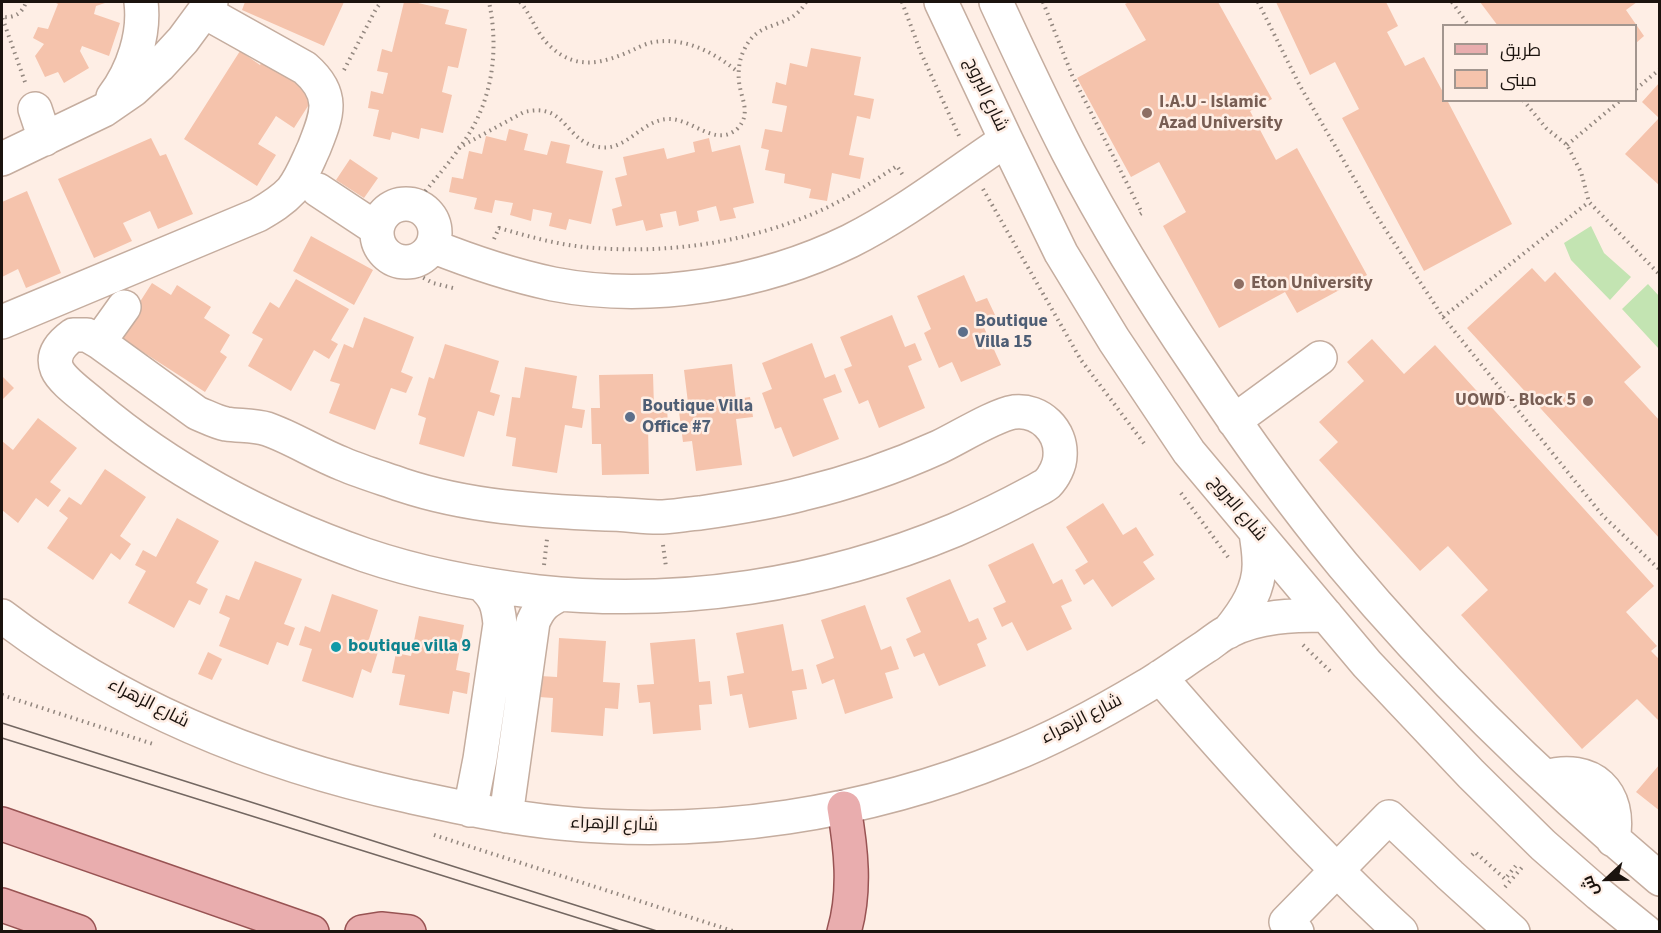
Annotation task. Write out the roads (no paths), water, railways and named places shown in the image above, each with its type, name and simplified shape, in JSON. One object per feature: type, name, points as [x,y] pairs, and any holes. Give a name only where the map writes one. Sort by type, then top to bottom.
[{"type":"main road","points":[[844,808],[850,847],[851,886],[844,932]]},
{"type":"main road","points":[[2,824],[312,932]]},
{"type":"main road","points":[[5,908],[79,932]]},
{"type":"main road","points":[[362,932],[381,929],[409,932]]},
{"type":"street","points":[[104,110],[120,88],[132,63],[140,36],[141,2]]},
{"type":"street","name":"شارع البروج","points":[[941,2],[1061,253],[1114,340],[1189,452],[1367,664],[1471,774],[1543,845],[1646,932]]},
{"type":"street","points":[[996,2],[1069,154],[1110,228],[1165,318],[1229,414],[1287,494],[1343,565],[1496,731],[1576,808],[1659,879]]},
{"type":"street","points":[[2,159],[40,124],[104,110],[133,90],[183,40],[208,7],[305,68],[324,90],[327,105],[325,120],[303,175],[291,191],[275,205],[258,215],[2,322]]},
{"type":"street","points":[[432,246],[514,275],[577,287],[642,291],[728,282],[800,262],[850,241],[888,220],[1006,140]]},
{"type":"street","points":[[318,190],[377,230]]},
{"type":"street","points":[[414,205],[430,217],[435,236],[427,254],[408,263],[398,262],[388,257],[381,249],[377,230],[386,212],[395,206],[414,205]]},
{"type":"street","points":[[99,342],[124,307]]},
{"type":"street","points":[[74,335],[87,335],[99,342],[197,413],[210,419],[267,429],[344,464],[408,487],[475,503],[549,512],[661,517],[731,509],[801,495],[869,475],[935,449],[999,417],[1015,412],[1032,414],[1047,422],[1058,436],[1061,453],[1057,470],[1047,484],[978,520],[927,542],[875,559],[800,579],[756,587],[668,595],[610,596],[552,593],[481,584],[425,572],[370,556],[316,537],[213,487],[164,457],[116,423],[65,380],[57,369],[56,355],[62,343],[74,335]]},
{"type":"street","points":[[1229,414],[1314,352]]},
{"type":"street","name":"شارع الزهراء","points":[[1228,632],[1243,614],[1254,593],[1259,562],[1256,532]]},
{"type":"street","points":[[470,810],[500,624],[498,608],[492,594],[481,584]]},
{"type":"street","points":[[506,816],[533,622],[538,610],[552,593]]},
{"type":"street","name":"شارع الزهراء","points":[[2,616],[57,654],[154,709],[205,733],[310,771],[364,786],[506,816],[618,827],[675,828],[766,820],[844,808],[955,777],[1060,734],[1111,707],[1228,632],[1275,618],[1326,615]]},
{"type":"street","points":[[1160,677],[1246,776],[1337,871],[1401,932]]},
{"type":"street","points":[[1297,932],[1286,922],[1389,817],[1512,932]]},
{"type":"tram line","points":[[2,723],[660,932]]},
{"type":"tram line","points":[[2,738],[623,932]]},
{"type":"place","name":"I.A.U - Islamic Azad University","points":[[1147,113]]},
{"type":"place","name":"Eton University","points":[[1239,284]]},
{"type":"place","name":"Boutique Villa 15","points":[[963,332]]},
{"type":"place","name":"UOWD - Block 5","points":[[1588,401]]},
{"type":"place","name":"Boutique Villa Office #7","points":[[630,417]]},
{"type":"place","name":"boutique villa 9","points":[[336,647]]}]
